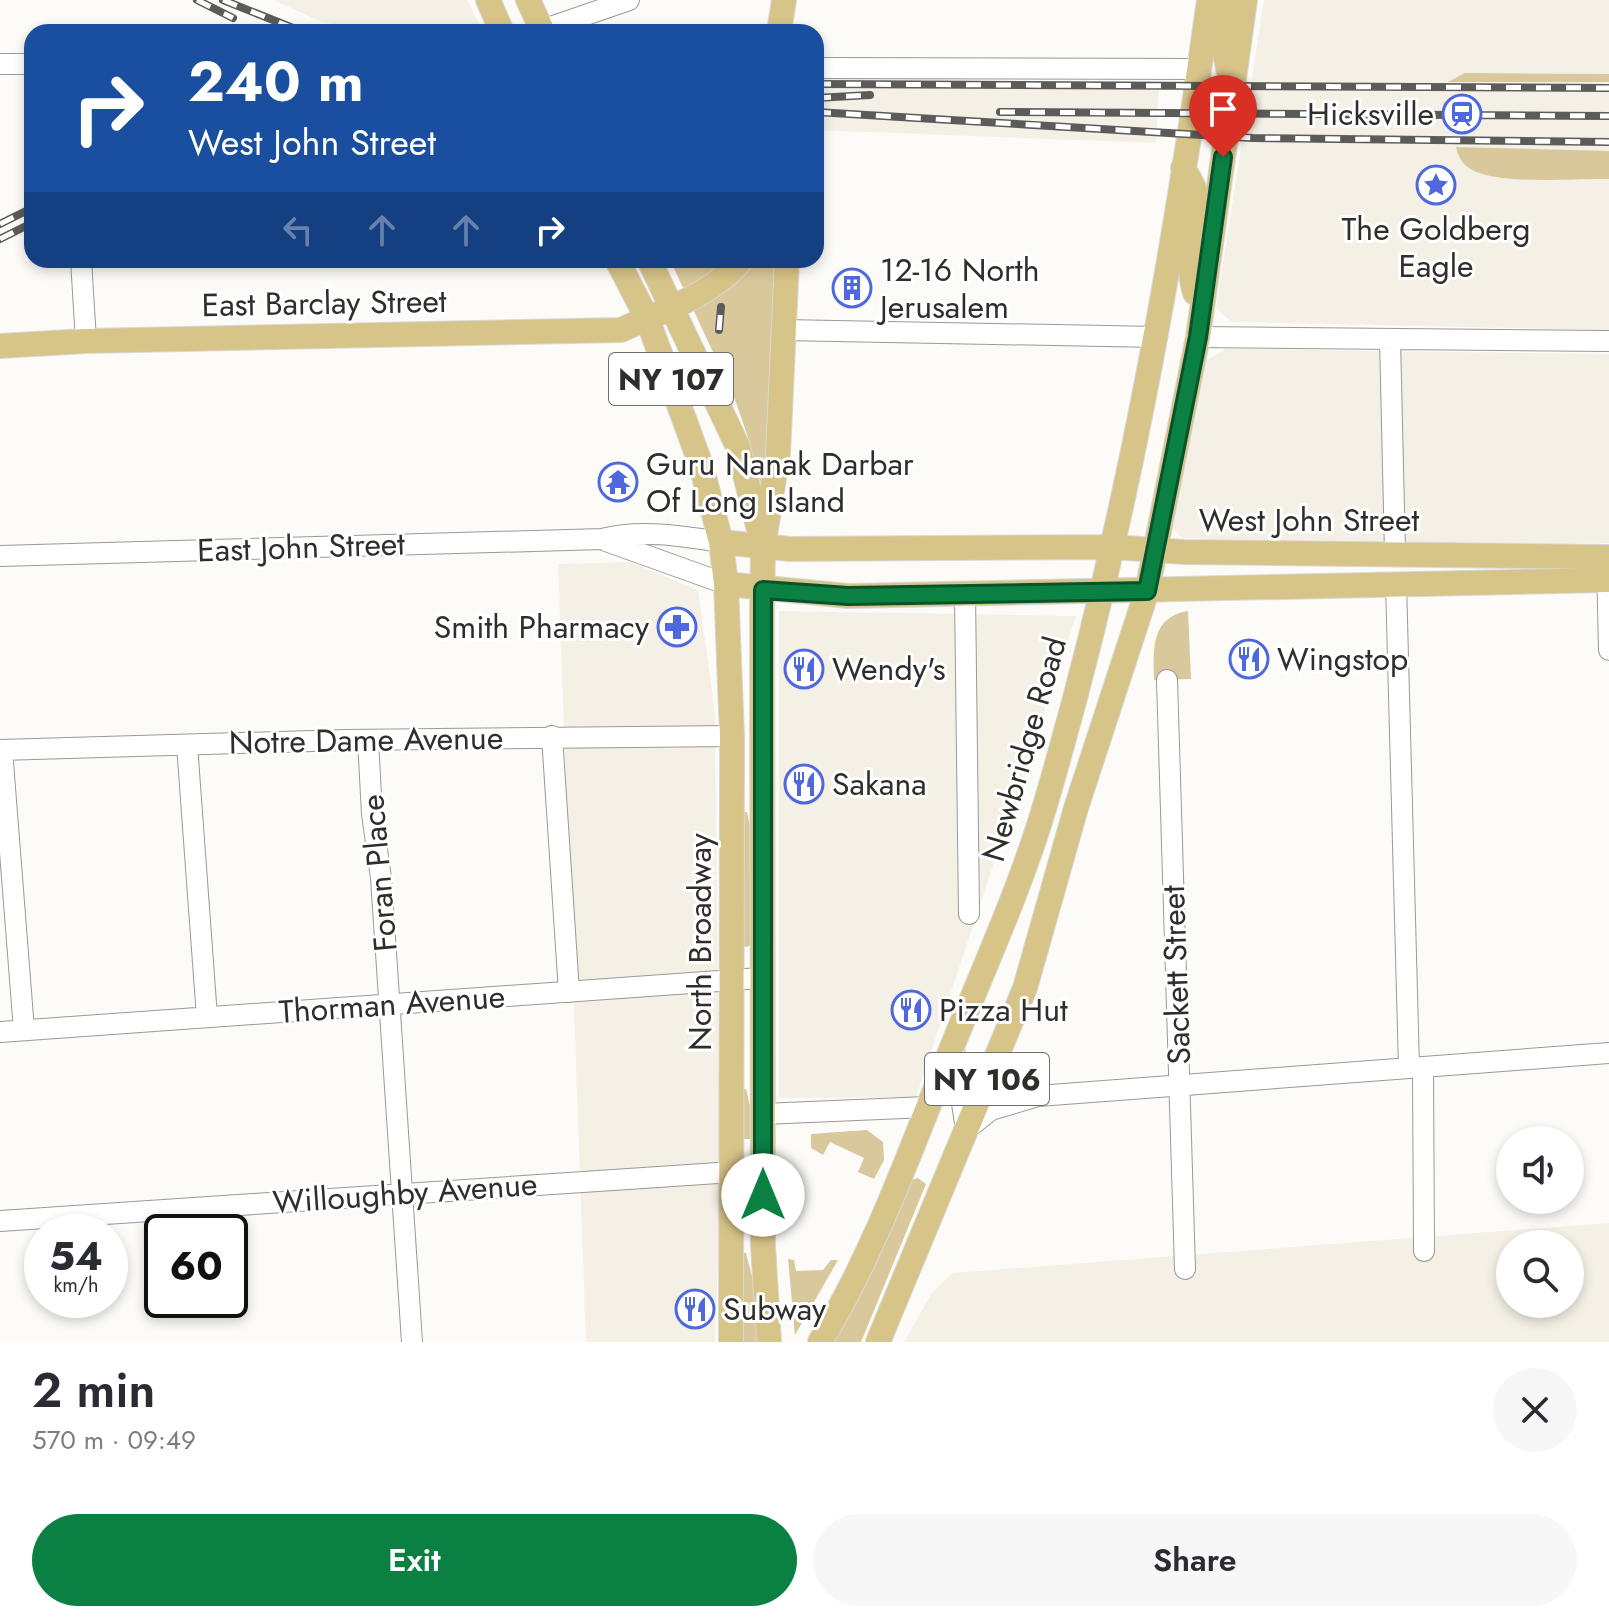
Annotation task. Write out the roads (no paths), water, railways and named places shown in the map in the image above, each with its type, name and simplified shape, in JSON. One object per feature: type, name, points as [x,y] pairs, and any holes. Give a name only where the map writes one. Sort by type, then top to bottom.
[{"type":"main road","points":[[488,0],[498,24]]},
{"type":"main road","points":[[528,0],[540,24]]},
{"type":"main road","points":[[780,24],[784,0]]},
{"type":"main road","points":[[796,0],[796,24]]},
{"type":"main road","name":"Newbridge Road","points":[[820,1342],[843,1304],[885,1213],[1015,891],[1046,803],[1102,592],[1157,337],[1209,0]]},
{"type":"main road","points":[[1224,0],[1222,36],[1227,68],[1234,70]]},
{"type":"main road","name":"NY 106","points":[[1147,591],[1198,337],[1245,0]]},
{"type":"main road","points":[[1183,168],[1195,189],[1190,278],[1202,310]]},
{"type":"main road","name":"NY 107","points":[[621,268],[647,318],[701,465],[721,542]]},
{"type":"main road","name":"NY 107","points":[[653,268],[738,447],[763,548]]},
{"type":"main road","name":"East Barclay Street","points":[[0,346],[86,341],[621,330],[672,308],[735,268]]},
{"type":"main road","points":[[763,548],[778,454],[787,268]]},
{"type":"main road","name":"West John Street","points":[[721,542],[763,548],[1112,547],[1395,552],[1608,568]]},
{"type":"main road","name":"North Broadway","points":[[721,542],[726,584],[732,736],[731,1342]]},
{"type":"main road","name":"North Broadway","points":[[763,548],[763,1245],[769,1342]]},
{"type":"main road","name":"West John Street","points":[[726,584],[848,596],[1102,592],[1396,583],[1608,568]]},
{"type":"main road","name":"Newbridge Road","points":[[878,1342],[1025,988],[1076,808],[1147,591]]},
{"type":"street","points":[[562,24],[629,0]]},
{"type":"street","points":[[0,64],[24,64]]},
{"type":"street","points":[[824,68],[1199,69]]},
{"type":"street","points":[[81,268],[86,341]]},
{"type":"street","points":[[783,330],[1157,337]]},
{"type":"street","points":[[1198,337],[1609,341]]},
{"type":"street","points":[[1390,339],[1395,552]]},
{"type":"street","name":"East John Street","points":[[0,556],[602,539],[618,535],[672,534],[721,542]]},
{"type":"street","name":"East John Street","points":[[602,539],[726,584]]},
{"type":"street","points":[[1608,568],[1609,650]]},
{"type":"street","points":[[1396,583],[1424,1251]]},
{"type":"street","points":[[965,593],[969,914]]},
{"type":"street","name":"Sackett Street","points":[[1167,680],[1185,1269]]},
{"type":"street","points":[[552,736],[569,992]]},
{"type":"street","name":"Notre Dame Avenue","points":[[1,750],[552,736],[732,736]]},
{"type":"street","name":"Foran Place","points":[[368,740],[412,1342]]},
{"type":"street","points":[[187,745],[207,1017]]},
{"type":"street","points":[[1,750],[24,1030]]},
{"type":"street","name":"Thorman Avenue","points":[[0,1032],[761,978]]},
{"type":"street","points":[[953,1043],[966,1130]]},
{"type":"street","points":[[966,1130],[991,1110],[1038,1096],[1609,1053]]},
{"type":"street","points":[[996,1057],[1014,1089],[1038,1096]]},
{"type":"street","points":[[763,1114],[927,1107]]},
{"type":"street","name":"Willoughby Avenue","points":[[0,1221],[763,1170]]},
{"type":"railway","points":[[197,0],[233,18]]},
{"type":"railway","points":[[223,0],[283,24]]},
{"type":"railway","points":[[824,84],[1609,88]]},
{"type":"railway","points":[[824,98],[870,95]]},
{"type":"railway","points":[[824,112],[1253,138],[1609,142]]},
{"type":"railway","points":[[1000,112],[1609,116]]},
{"type":"railway","points":[[0,224],[24,212]]},
{"type":"railway","points":[[0,239],[24,227]]},
{"type":"railway","points":[[719,330],[721,307]]},
{"type":"place","name":"Hicksville","points":[[1462,114]]},
{"type":"place","name":"The Goldberg Eagle","points":[[1436,185]]},
{"type":"place","name":"12-16 North Jerusalem","points":[[852,288]]},
{"type":"place","name":"Guru Nanak Darbar Of Long Island","points":[[618,482]]},
{"type":"place","name":"Smith Pharmacy","points":[[677,627]]},
{"type":"place","name":"Wingstop","points":[[1249,659]]},
{"type":"place","name":"Wendy's","points":[[804,669]]},
{"type":"place","name":"Sakana","points":[[804,784]]},
{"type":"place","name":"Pizza Hut","points":[[911,1010]]},
{"type":"place","name":"Subway","points":[[695,1309]]}]
